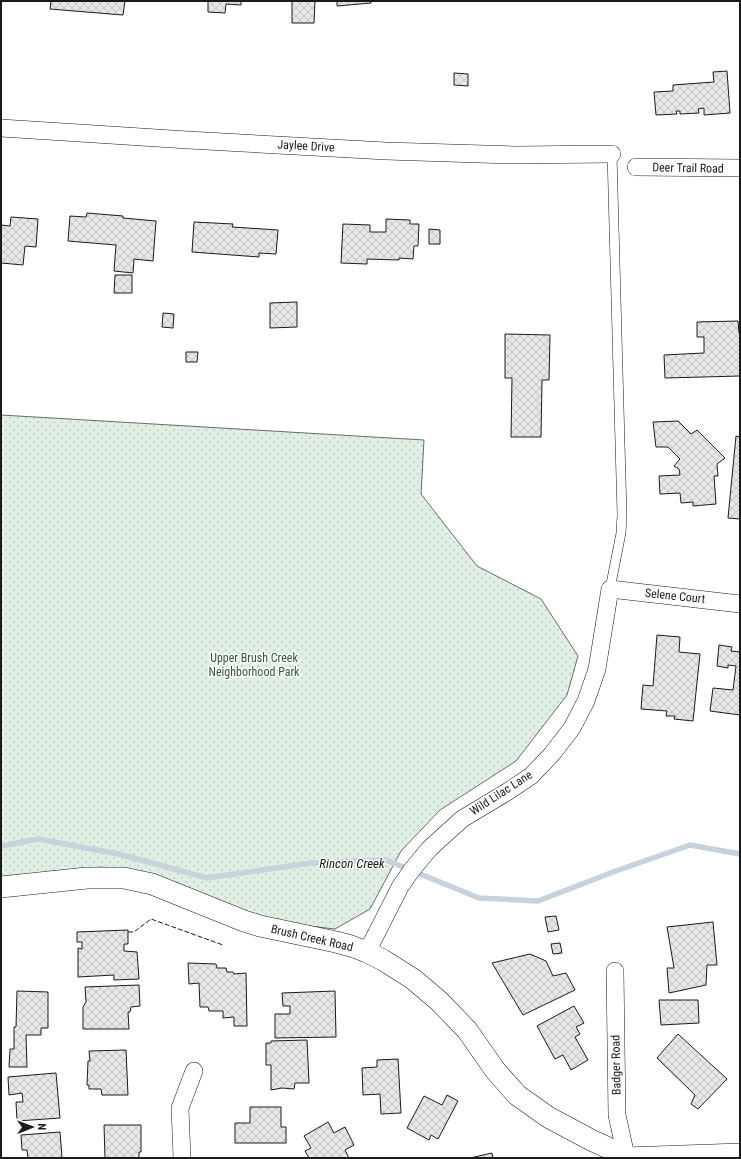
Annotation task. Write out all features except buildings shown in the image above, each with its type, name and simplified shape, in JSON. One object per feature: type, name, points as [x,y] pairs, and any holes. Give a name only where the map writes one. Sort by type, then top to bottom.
[{"type":"street","name":"Jaylee Drive","points":[[1,128],[386,151],[514,155],[612,154]]},
{"type":"street","name":"Deer Trail Road","points":[[636,167],[740,168]]},
{"type":"street","name":"Selene Court","points":[[610,589],[740,604]]},
{"type":"street","name":"Wild Lilac Lane","points":[[367,952],[400,887],[419,860],[462,818],[507,792],[530,776],[552,754],[572,728],[586,701],[597,669],[610,589]]},
{"type":"street","name":"Brush Creek Road","points":[[1,886],[87,878],[124,878],[152,884],[260,926],[336,942],[367,952],[413,979],[440,1001],[467,1030],[495,1070],[517,1095],[548,1117],[590,1140],[626,1157]]},
{"type":"street","name":"Badger Road","points":[[615,971],[617,1115],[626,1157]]},
{"type":"street","points":[[182,1158],[180,1108],[194,1071]]},
{"type":"street","points":[[626,1157],[740,1152]]},
{"type":"lane","points":[[610,589],[621,533],[622,515],[612,154]]},
{"type":"green space","name":"Upper Brush Creek Neighborhood Park","points":[[1,415],[424,440],[421,494],[477,566],[541,599],[578,656],[567,695],[516,761],[440,810],[401,851],[370,909],[335,929],[256,920],[168,883],[102,867],[1,878]]},
{"type":"waterway","name":"Rincon Creek","points":[[1,846],[38,839],[119,854],[207,878],[311,863],[386,860],[479,898],[538,901],[613,872],[690,845],[740,854]]},
{"type":"fence","points":[[128,932],[134,932],[151,919],[223,945]]}]
